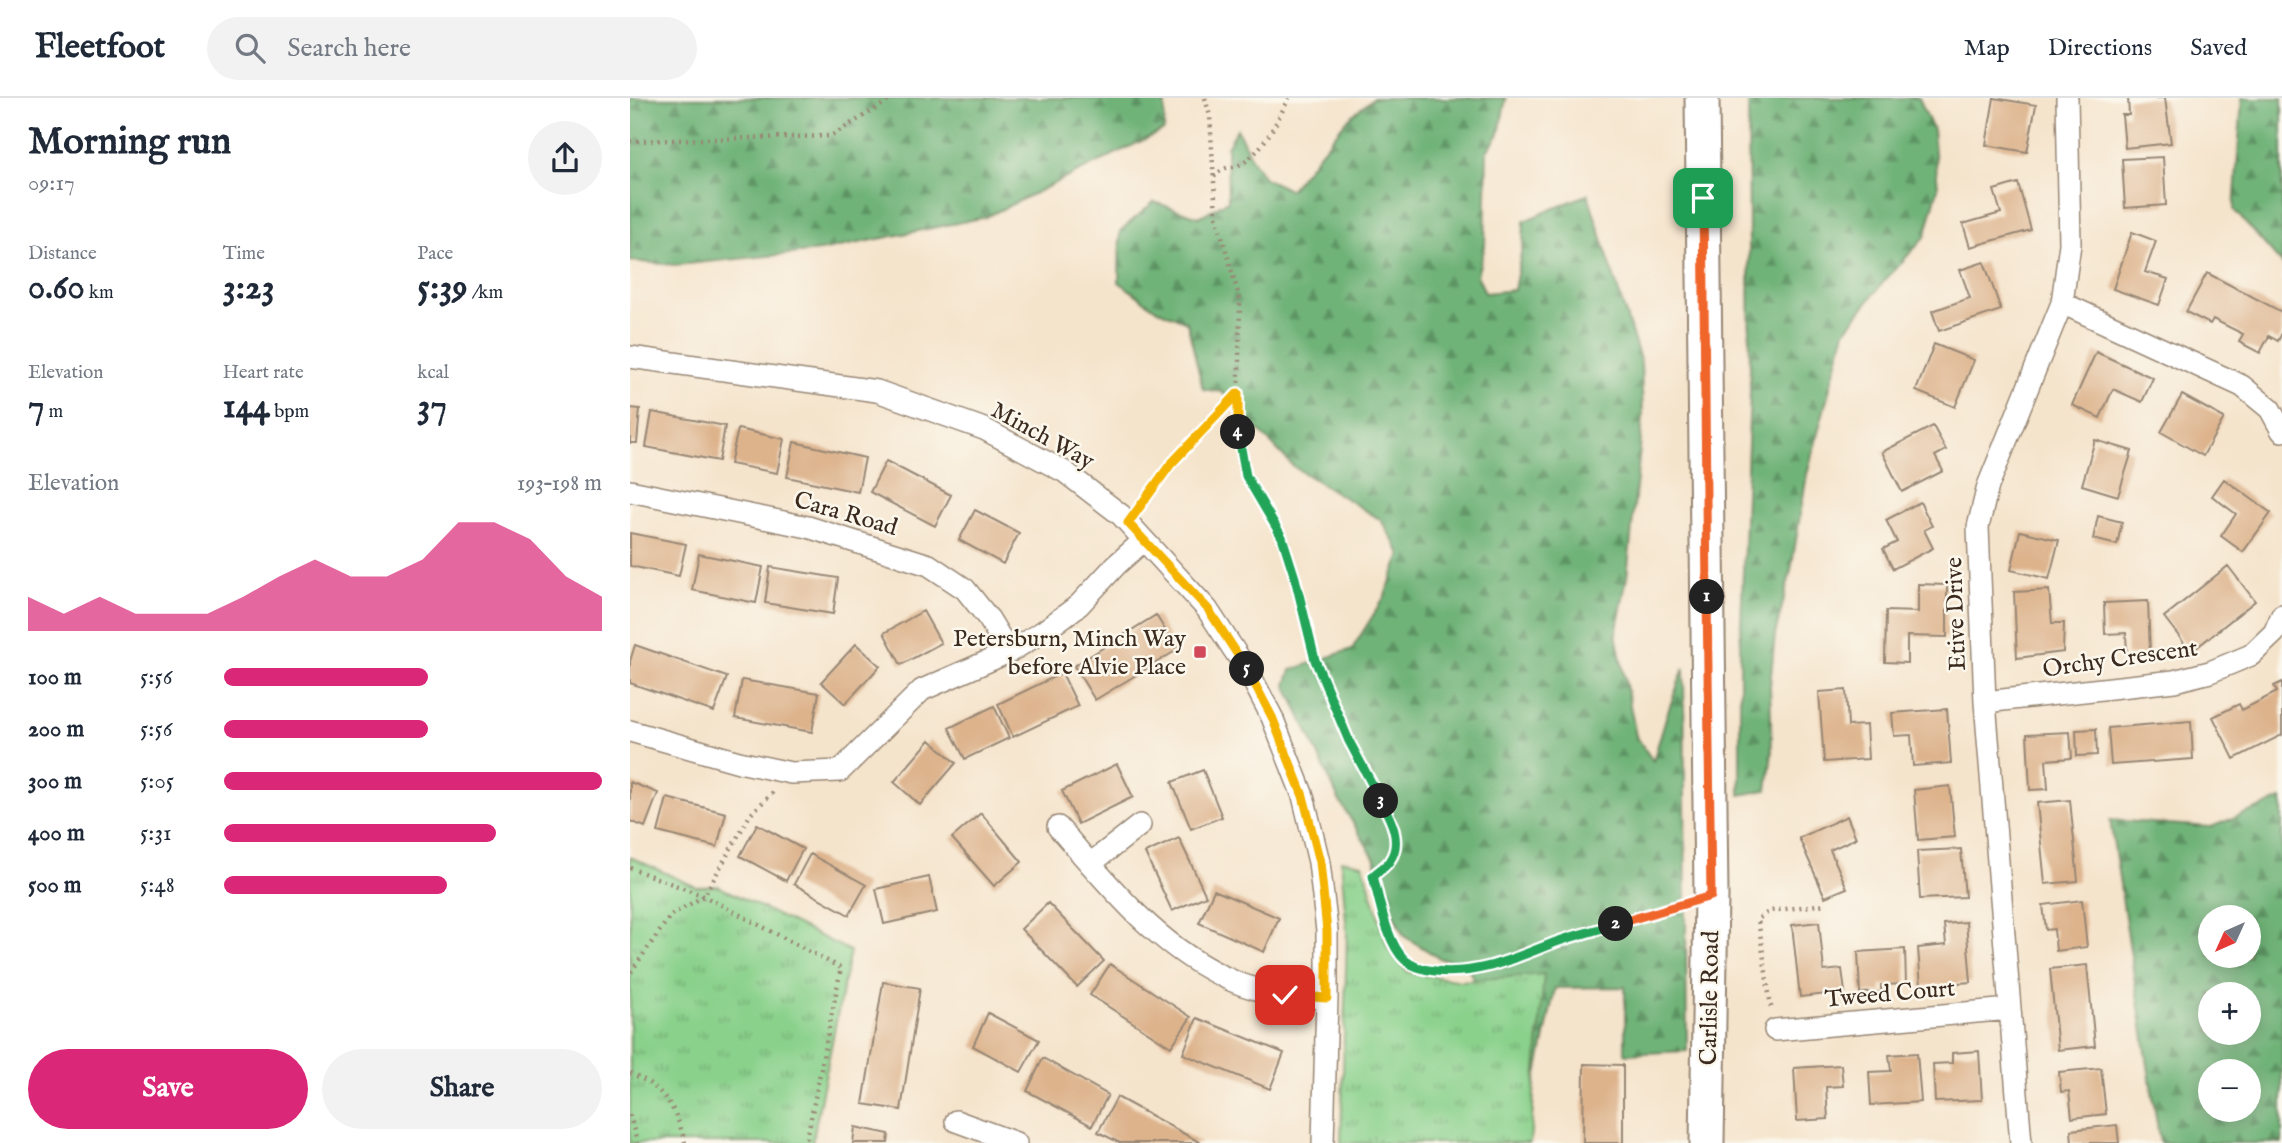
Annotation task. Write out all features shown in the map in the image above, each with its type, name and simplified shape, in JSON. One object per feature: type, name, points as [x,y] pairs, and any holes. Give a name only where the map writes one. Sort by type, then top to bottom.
[{"type":"main road","name":"Carlisle Road","points":[[1702,98],[1711,896],[1707,1143]]},
{"type":"street","name":"Etive Drive","points":[[2021,1143],[1985,702],[1978,527],[1988,486],[2062,303],[2070,244],[2067,98]]},
{"type":"street","points":[[2062,303],[2242,386],[2270,409],[2282,431]]},
{"type":"street","name":"Minch Way","points":[[630,356],[877,391],[984,429],[1065,472],[1121,515],[1208,609],[1250,673],[1272,717],[1303,796],[1320,862],[1327,931],[1323,1143]]},
{"type":"street","name":"Cara Road","points":[[630,491],[808,527],[929,565],[965,589],[989,619],[1009,652]]},
{"type":"street","points":[[630,732],[739,762],[791,773],[840,771],[922,690],[1009,652],[1044,631],[1079,605],[1116,565],[1143,541]]},
{"type":"street","name":"Orchy Crescent","points":[[1985,702],[2174,681],[2210,672],[2251,654],[2274,633],[2282,615]]},
{"type":"street","points":[[1090,864],[1140,825]]},
{"type":"street","points":[[1058,827],[1130,910],[1191,958],[1234,982],[1285,995],[1327,998]]},
{"type":"street","name":"Tweed Court","points":[[1775,1030],[2010,1009]]},
{"type":"street","points":[[956,1122],[1016,1143]]},
{"type":"path","points":[[630,141],[831,136],[893,98]]},
{"type":"path","points":[[1205,98],[1210,117],[1216,216],[1240,300],[1237,428],[1246,476],[1282,537],[1315,660],[1349,741],[1392,821],[1396,842],[1391,860],[1373,876],[1394,946],[1406,961],[1426,970],[1452,973],[1476,971],[1520,958],[1559,941],[1711,896]]},
{"type":"path","points":[[1214,178],[1222,168],[1241,165],[1257,151],[1289,98]]},
{"type":"path","points":[[1128,523],[1170,465],[1238,393]]},
{"type":"path","points":[[630,979],[630,971],[671,915],[704,896],[750,815],[791,773]]},
{"type":"path","points":[[630,868],[704,896],[841,968],[806,1143]]},
{"type":"path","points":[[1775,1030],[1758,919],[1770,911],[1826,904]]},
{"type":"path","points":[[630,1073],[644,1079],[672,1104],[685,1143]]},
{"type":"path","points":[[630,1115],[637,1143]]},
{"type":"green space","points":[[630,98],[1165,98],[1164,130],[986,217],[820,251],[676,265],[630,261]]},
{"type":"green space","points":[[1373,98],[1506,98],[1499,134],[1487,151],[1485,246],[1477,275],[1485,293],[1514,290],[1523,243],[1524,221],[1588,194],[1641,363],[1643,418],[1627,577],[1616,634],[1636,736],[1653,761],[1684,668],[1687,1051],[1625,1054],[1625,987],[1555,988],[1526,1128],[1479,989],[1465,963],[1441,959],[1404,936],[1385,897],[1375,859],[1339,800],[1286,685],[1291,670],[1352,649],[1384,598],[1401,554],[1381,520],[1294,467],[1222,392],[1203,389],[1187,322],[1156,309],[1119,282],[1120,231],[1154,202],[1199,217],[1228,201],[1227,147],[1237,129],[1264,178],[1290,190],[1346,121]]},
{"type":"green space","points":[[1748,98],[1919,98],[1933,130],[1938,188],[1925,237],[1885,280],[1845,331],[1807,474],[1791,570],[1775,635],[1770,686],[1772,753],[1767,790],[1740,795],[1740,649],[1750,392]]},
{"type":"green space","points":[[2242,98],[2282,98],[2282,264],[2234,210]]},
{"type":"green space","points":[[2282,799],[2282,1143],[2160,1143],[2110,820],[2211,827]]},
{"type":"green space","points":[[630,857],[696,887],[718,886],[850,951],[812,1143],[630,1143]]},
{"type":"green space","points":[[1341,860],[1363,864],[1388,948],[1407,972],[1461,981],[1544,974],[1530,1143],[1341,1143],[1347,933]]},
{"type":"building","points":[[1994,98],[2036,105],[2027,152],[1986,145]]},
{"type":"building","points":[[2128,98],[2165,98],[2171,143],[2125,148],[2122,115],[2129,115]]},
{"type":"building","points":[[2163,157],[2166,205],[2125,208],[2122,159]]},
{"type":"building","points":[[2018,183],[2031,230],[1970,247],[1963,224],[2001,213],[1994,190]]},
{"type":"building","points":[[2132,232],[2156,241],[2145,272],[2168,279],[2159,305],[2113,289]]},
{"type":"building","points":[[1984,262],[2001,310],[1939,331],[1932,311],[1970,298],[1960,270]]},
{"type":"building","points":[[2207,273],[2282,312],[2282,333],[2278,341],[2269,336],[2260,353],[2239,342],[2243,334],[2213,319],[2210,324],[2186,312]]},
{"type":"building","points":[[1934,344],[1974,360],[1955,407],[1916,391]]},
{"type":"building","points":[[2096,352],[2153,378],[2142,402],[2113,389],[2100,418],[2072,405]]},
{"type":"building","points":[[2182,395],[2224,418],[2203,456],[2161,432]]},
{"type":"building","points":[[630,408],[640,409],[637,443],[630,443]]},
{"type":"building","points":[[652,412],[725,426],[719,461],[646,447]]},
{"type":"building","points":[[1933,426],[1946,450],[1935,456],[1943,471],[1902,492],[1882,452]]},
{"type":"building","points":[[738,429],[784,439],[777,473],[730,464]]},
{"type":"building","points":[[2095,440],[2132,451],[2118,496],[2082,485]]},
{"type":"building","points":[[794,442],[865,458],[858,492],[787,477]]},
{"type":"building","points":[[886,461],[951,495],[935,526],[870,492]]},
{"type":"building","points":[[2224,479],[2271,513],[2243,552],[2221,536],[2236,514],[2212,496]]},
{"type":"building","points":[[1920,502],[1932,526],[1924,530],[1933,548],[1893,569],[1883,549],[1897,542],[1886,520]]},
{"type":"building","points":[[975,510],[1019,533],[1003,564],[959,540]]},
{"type":"building","points":[[2098,516],[2122,522],[2117,545],[2093,539]]},
{"type":"building","points":[[2020,531],[2059,540],[2049,579],[2011,570]]},
{"type":"building","points":[[630,533],[686,544],[679,576],[630,566]]},
{"type":"building","points":[[699,554],[763,567],[756,603],[692,590]]},
{"type":"building","points":[[2228,566],[2255,601],[2191,652],[2164,617]]},
{"type":"building","points":[[770,567],[838,578],[833,614],[765,603]]},
{"type":"building","points":[[1918,584],[1947,585],[1947,637],[1907,636],[1907,663],[1885,662],[1886,611],[1918,612]]},
{"type":"building","points":[[2049,590],[2052,623],[2064,623],[2063,652],[2017,658],[2014,592]]},
{"type":"building","points":[[2148,601],[2150,654],[2127,655],[2126,633],[2105,634],[2104,603]]},
{"type":"building","points":[[923,611],[941,643],[901,665],[884,633]]},
{"type":"building","points":[[1156,615],[1177,650],[1095,700],[1074,666]]},
{"type":"building","points":[[856,644],[880,666],[845,704],[821,682]]},
{"type":"building","points":[[635,645],[727,677],[714,712],[630,683],[630,661]]},
{"type":"building","points":[[1062,673],[1078,706],[1013,737],[998,704]]},
{"type":"building","points":[[742,680],[819,693],[812,732],[735,718]]},
{"type":"building","points":[[2282,682],[2282,735],[2234,759],[2213,717],[2239,704],[2242,710],[2277,692],[2274,686]]},
{"type":"building","points":[[1846,690],[1848,726],[1866,725],[1868,759],[1824,762],[1819,692]]},
{"type":"building","points":[[994,706],[1009,738],[965,759],[949,728]]},
{"type":"building","points":[[1947,709],[1951,763],[1913,766],[1911,735],[1894,736],[1892,713]]},
{"type":"building","points":[[2191,721],[2193,759],[2111,765],[2108,728]]},
{"type":"building","points":[[2096,729],[2097,755],[2077,756],[2076,730]]},
{"type":"building","points":[[2070,732],[2072,758],[2046,760],[2048,789],[2030,790],[2027,734]]},
{"type":"building","points":[[930,740],[956,763],[920,805],[894,782]]},
{"type":"building","points":[[1117,764],[1133,797],[1078,824],[1062,791]]},
{"type":"building","points":[[1203,770],[1222,817],[1191,829],[1172,782]]},
{"type":"building","points":[[630,782],[658,793],[645,827],[630,821]]},
{"type":"building","points":[[1950,786],[1955,837],[1918,840],[1914,790]]},
{"type":"building","points":[[667,798],[726,813],[717,847],[658,832]]},
{"type":"building","points":[[2070,800],[2078,881],[2045,884],[2037,803]]},
{"type":"building","points":[[981,813],[1022,862],[994,886],[952,838]]},
{"type":"building","points":[[1847,816],[1856,838],[1830,850],[1847,888],[1825,897],[1799,838]]},
{"type":"building","points":[[757,824],[803,849],[786,881],[740,856]]},
{"type":"building","points":[[1179,838],[1206,896],[1172,911],[1145,853]]},
{"type":"building","points":[[1961,849],[1965,897],[1920,899],[1917,851]]},
{"type":"building","points":[[810,854],[866,885],[849,915],[794,884]]},
{"type":"building","points":[[929,877],[937,912],[884,924],[876,889]]},
{"type":"building","points":[[1214,890],[1279,918],[1264,952],[1199,923]]},
{"type":"building","points":[[2082,900],[2087,947],[2056,951],[2054,929],[2046,930],[2043,905]]},
{"type":"building","points":[[1048,903],[1104,961],[1077,987],[1021,929]]},
{"type":"building","points":[[1819,922],[1824,971],[1842,969],[1845,992],[1800,997],[1792,925]]},
{"type":"building","points":[[1966,922],[1971,982],[1921,986],[1918,948],[1946,945],[1944,924]]},
{"type":"building","points":[[1905,949],[1906,984],[1881,985],[1881,992],[1860,993],[1858,952]]},
{"type":"building","points":[[1110,964],[1191,1017],[1171,1047],[1090,995]]},
{"type":"building","points":[[2087,965],[2095,1046],[2058,1050],[2050,969]]},
{"type":"building","points":[[883,982],[920,988],[901,1110],[863,1104]]},
{"type":"building","points":[[988,1013],[1039,1040],[1021,1072],[973,1046]]},
{"type":"building","points":[[1197,1018],[1284,1053],[1270,1089],[1183,1054]]},
{"type":"building","points":[[1979,1051],[1982,1100],[1935,1102],[1933,1064],[1952,1063],[1952,1053]]},
{"type":"building","points":[[1917,1053],[1921,1102],[1871,1105],[1869,1072],[1891,1071],[1889,1055]]},
{"type":"building","points":[[1043,1058],[1108,1095],[1092,1126],[1027,1091]]},
{"type":"building","points":[[1584,1064],[1623,1065],[1623,1143],[1583,1143]]},
{"type":"building","points":[[1841,1065],[1843,1086],[1826,1087],[1828,1119],[1797,1121],[1794,1068]]},
{"type":"building","points":[[2101,1068],[2106,1114],[2072,1118],[2069,1091],[2061,1092],[2059,1072]]},
{"type":"building","points":[[1117,1097],[1201,1143],[1120,1143],[1098,1132]]},
{"type":"building","points":[[2117,1125],[2119,1143],[2072,1143],[2071,1130]]},
{"type":"building","points":[[855,1127],[889,1134],[888,1143],[853,1143]]},
{"type":"place","name":"Petersburn, Minch Way before Alvie Place","points":[[1200,652]]},
{"type":"route","points":[[1285,995],[1327,998],[1327,931],[1320,862],[1303,796],[1272,717],[1250,673],[1208,609],[1128,523],[1170,465],[1238,393],[1237,428],[1246,476],[1282,537],[1315,660],[1349,741],[1392,821],[1396,842],[1391,860],[1373,876],[1394,946],[1406,961],[1426,970],[1452,973],[1476,971],[1520,958],[1559,941],[1711,896],[1703,198]]}]
